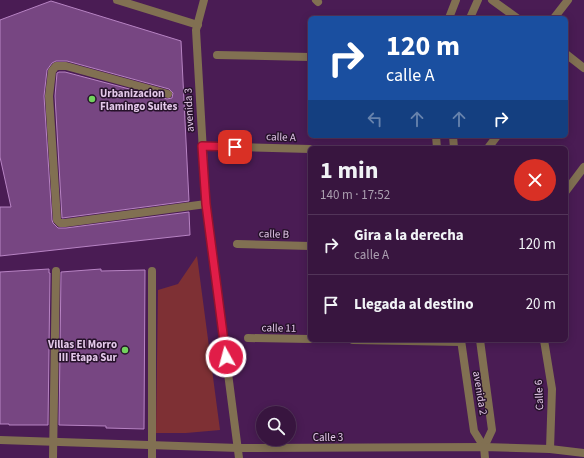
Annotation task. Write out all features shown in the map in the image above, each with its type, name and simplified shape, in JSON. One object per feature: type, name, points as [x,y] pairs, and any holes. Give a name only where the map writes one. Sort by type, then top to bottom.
[{"type":"street","points":[[117,0],[198,25]]},
{"type":"street","name":"avenida 3","points":[[204,0],[196,30],[206,204],[239,458]]},
{"type":"street","points":[[449,16],[456,0]]},
{"type":"street","points":[[471,16],[478,0]]},
{"type":"street","points":[[492,0],[514,16]]},
{"type":"street","points":[[556,16],[568,0]]},
{"type":"street","points":[[217,55],[308,56]]},
{"type":"street","points":[[568,56],[584,68]]},
{"type":"street","points":[[168,94],[66,66],[56,66],[52,71],[49,96],[57,220],[60,223],[65,223],[206,204]]},
{"type":"street","name":"calle A","points":[[202,146],[308,149]]},
{"type":"street","points":[[568,188],[584,167]]},
{"type":"street","name":"calle B","points":[[237,244],[308,246]]},
{"type":"street","points":[[53,458],[56,271]]},
{"type":"street","points":[[152,271],[152,458]]},
{"type":"street","name":"calle 11","points":[[248,338],[308,339]]},
{"type":"street","name":"avenida 2","points":[[461,342],[474,431],[484,448]]},
{"type":"street","points":[[480,342],[492,430],[484,448],[485,458]]},
{"type":"street","name":"Calle 6","points":[[544,342],[552,389],[550,449]]},
{"type":"street","name":"Calle 3","points":[[0,440],[238,448],[550,449],[584,453]]},
{"type":"shaded area","points":[[197,256],[220,430],[186,433],[156,433],[158,290],[178,284]]},
{"type":"building","name":"Urbanizacion Flamingo Suites","points":[[51,1],[181,41],[189,201],[62,218],[55,96],[57,73],[65,72],[167,99],[172,98],[173,93],[169,89],[67,61],[56,61],[52,63],[47,70],[44,96],[53,223],[58,228],[66,228],[189,212],[190,235],[0,256],[0,207],[11,207],[0,157],[0,20]]},
{"type":"building","points":[[49,269],[48,425],[0,424],[0,272]]},
{"type":"building","points":[[101,269],[101,271],[145,270],[144,429],[106,428],[106,426],[59,425],[61,272]]},
{"type":"place","name":"Urbanizacion Flamingo Suites","points":[[92,99]]},
{"type":"place","name":"Villas El Morro III Etapa Sur","points":[[125,350]]},
{"type":"route","points":[[226,357],[206,204],[202,146],[235,147]]}]
